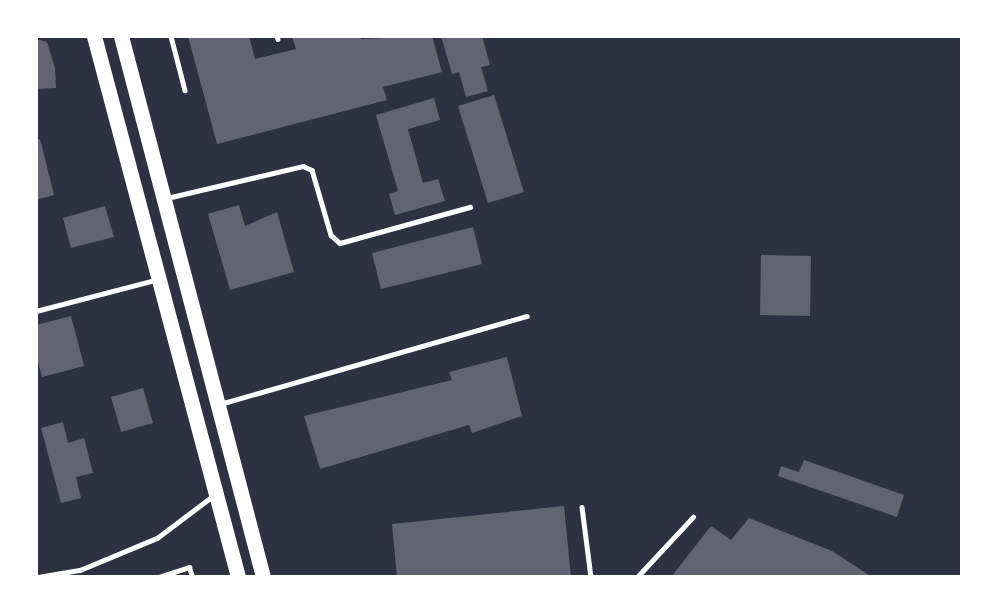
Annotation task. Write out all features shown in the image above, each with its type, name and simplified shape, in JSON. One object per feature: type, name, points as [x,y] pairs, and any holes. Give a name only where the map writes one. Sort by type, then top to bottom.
[{"type":"main road","points":[[94,36],[238,577]]},
{"type":"main road","points":[[121,36],[263,577]]},
{"type":"lane","points":[[171,36],[185,90]]},
{"type":"lane","points":[[164,199],[303,166],[312,170],[331,236],[340,243],[470,207]]},
{"type":"lane","points":[[36,311],[159,279]]},
{"type":"lane","points":[[217,405],[527,316]]},
{"type":"lane","points":[[38,577],[80,570],[157,538],[216,493]]},
{"type":"lane","points":[[582,507],[591,577]]},
{"type":"lane","points":[[637,577],[693,517]]},
{"type":"lane","points":[[159,577],[189,567],[193,577]]},
{"type":"building","points":[[188,36],[249,36],[255,59],[296,49],[292,36],[360,36],[361,39],[432,36],[442,72],[383,87],[387,100],[217,144]]},
{"type":"building","points":[[441,36],[482,36],[490,65],[481,67],[488,91],[466,97],[459,72],[452,74]]},
{"type":"building","points":[[36,39],[47,42],[55,68],[56,88],[36,89]]},
{"type":"building","points":[[494,95],[524,192],[488,203],[458,106]]},
{"type":"building","points":[[434,98],[440,120],[408,129],[423,183],[438,179],[445,201],[395,215],[389,194],[398,191],[376,115]]},
{"type":"building","points":[[40,139],[54,195],[36,200],[36,140]]},
{"type":"building","points":[[239,205],[245,226],[277,212],[294,272],[230,290],[208,214]]},
{"type":"building","points":[[105,206],[114,237],[71,248],[63,218]]},
{"type":"building","points":[[473,227],[482,264],[381,289],[372,253]]},
{"type":"building","points":[[761,255],[811,256],[810,316],[760,315]]},
{"type":"building","points":[[71,316],[84,366],[42,377],[36,354],[36,325]]},
{"type":"building","points":[[507,357],[522,416],[472,433],[469,425],[320,469],[304,416],[452,380],[449,372]]},
{"type":"building","points":[[143,388],[153,423],[121,432],[111,397]]},
{"type":"building","points":[[63,422],[68,443],[84,438],[93,473],[76,477],[81,498],[61,503],[41,428]]},
{"type":"building","points":[[804,460],[904,495],[897,517],[778,476],[781,466],[799,472]]},
{"type":"building","points":[[564,506],[571,577],[397,577],[392,524]]},
{"type":"building","points":[[749,518],[832,551],[872,577],[671,577],[711,526],[731,540]]}]
